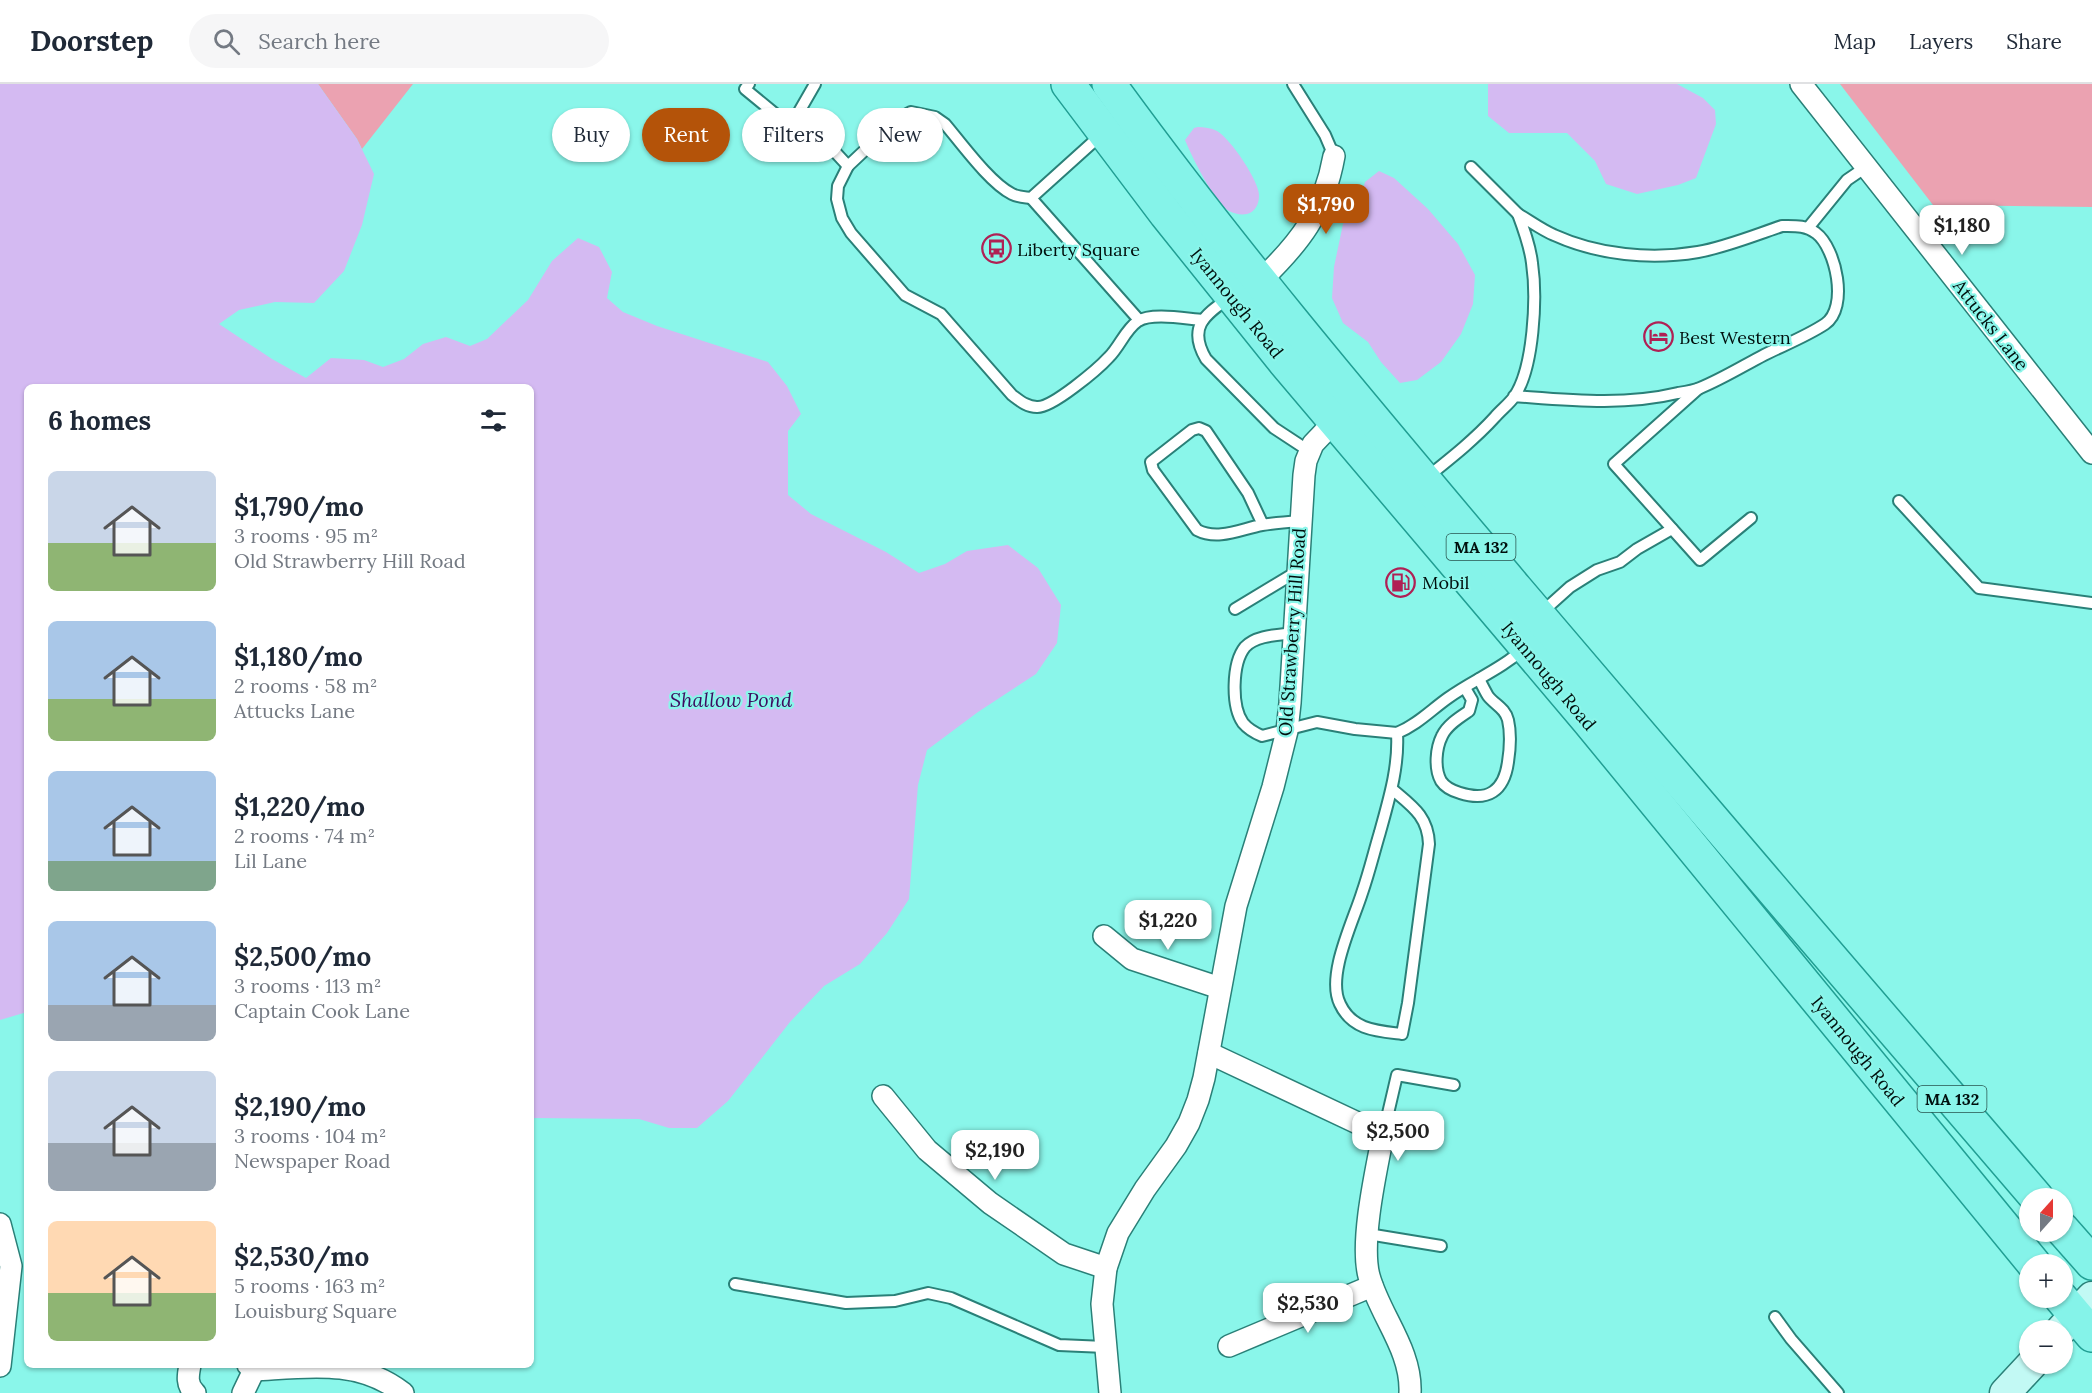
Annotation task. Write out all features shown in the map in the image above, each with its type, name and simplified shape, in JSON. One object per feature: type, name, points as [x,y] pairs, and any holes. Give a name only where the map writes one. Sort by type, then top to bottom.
[{"type":"main road","name":"Iyannough Road","points":[[1068,84],[1104,132],[1245,289],[1424,480],[2028,1188]]},
{"type":"main road","name":"Iyannough Road","points":[[1109,84],[1334,422],[1603,739],[2026,1254]]},
{"type":"main road","points":[[2073,1241],[2092,1263]]},
{"type":"main road","points":[[2005,1393],[2023,1374]]},
{"type":"street","name":"Attucks Lane","points":[[1801,84],[2092,453]]},
{"type":"street","points":[[1245,289],[1288,254],[1309,226],[1324,192],[1334,156]]},
{"type":"street","name":"Old Strawberry Hill Road","points":[[1110,1393],[1102,1304],[1106,1268],[1112,1249],[1130,1213],[1189,1123],[1204,1078],[1236,906],[1273,787],[1287,730],[1304,475],[1309,451],[1318,437],[1334,422]]},
{"type":"street","points":[[1104,936],[1132,959],[1220,988]]},
{"type":"street","points":[[1209,1053],[1383,1135],[1366,1262],[1372,1286],[1403,1354],[1408,1371],[1410,1393]]},
{"type":"street","points":[[883,1096],[927,1150],[990,1203],[1064,1254],[1106,1268]]},
{"type":"street","points":[[0,1224],[11,1266],[0,1366]]},
{"type":"street","points":[[1230,1346],[1372,1286]]},
{"type":"street","points":[[190,1368],[188,1377],[191,1389],[195,1393]]},
{"type":"street","points":[[243,1393],[251,1368]]},
{"type":"street","points":[[344,1368],[374,1376],[403,1393]]},
{"type":"lane","points":[[748,84],[745,89],[768,108]]},
{"type":"lane","points":[[801,108],[815,84]]},
{"type":"lane","points":[[1293,84],[1325,135],[1334,156]]},
{"type":"lane","points":[[1139,320],[1031,198],[1019,197],[997,183],[945,124],[935,117],[911,112],[898,119],[848,166],[838,186],[837,200],[851,233],[905,295],[941,314],[1012,395],[1025,405],[1038,408],[1065,394],[1109,357],[1139,320],[1154,317],[1203,320]]},
{"type":"lane","points":[[1031,198],[1104,132]]},
{"type":"lane","points":[[844,162],[848,166]]},
{"type":"lane","points":[[1471,167],[1518,214],[1553,235],[1609,253],[1653,255],[1699,252],[1782,226],[1808,228],[1819,234],[1826,246],[1832,259],[1838,284],[1839,297],[1828,322],[1699,388],[1653,399],[1619,401],[1514,396]]},
{"type":"lane","points":[[1808,228],[1847,180],[1866,167]]},
{"type":"lane","points":[[1424,480],[1471,442],[1514,396],[1525,371],[1531,347],[1532,265],[1528,242],[1518,214]]},
{"type":"lane","points":[[1245,289],[1214,309],[1203,320],[1197,335],[1198,345],[1206,359],[1274,428],[1309,451]]},
{"type":"lane","points":[[1699,388],[1614,464],[1700,560],[1751,518]]},
{"type":"lane","points":[[1263,525],[1248,493],[1206,431],[1199,428],[1192,429],[1151,462],[1153,470],[1197,530],[1206,535],[1219,535],[1263,525],[1300,521]]},
{"type":"lane","points":[[1899,501],[1979,588],[2092,603]]},
{"type":"lane","points":[[1538,615],[1570,587],[1598,570],[1620,562],[1637,549],[1672,529]]},
{"type":"lane","points":[[1235,609],[1298,571]]},
{"type":"lane","points":[[1294,633],[1263,638],[1246,646],[1238,662],[1234,693],[1240,717],[1245,725],[1262,736],[1317,722],[1397,733],[1409,728],[1465,687],[1512,659],[1525,647]]},
{"type":"lane","points":[[1465,687],[1472,700],[1469,711],[1452,723],[1442,735],[1437,762],[1441,781],[1446,786],[1480,797],[1501,785],[1506,776],[1510,751],[1508,720],[1504,711],[1489,697],[1479,680]]},
{"type":"lane","points":[[1392,789],[1411,805],[1426,823],[1430,844],[1402,1034],[1368,1030],[1358,1025],[1344,1011],[1336,994],[1342,953],[1392,789],[1398,754],[1397,733]]},
{"type":"lane","points":[[1383,1135],[1397,1075],[1454,1085]]},
{"type":"lane","points":[[1368,1234],[1441,1246]]},
{"type":"lane","points":[[735,1284],[846,1303],[896,1301],[928,1293],[951,1299],[1059,1345],[1106,1347]]},
{"type":"lane","points":[[1775,1317],[1838,1393]]},
{"type":"shaded area","points":[[318,84],[413,84],[362,149]]},
{"type":"shaded area","points":[[1840,84],[2092,84],[2092,207],[1933,205]]},
{"type":"water","name":"Shallow Pond","points":[[0,84],[318,84],[357,139],[374,174],[362,225],[344,271],[314,303],[275,302],[239,310],[219,324],[306,378],[331,358],[364,360],[383,367],[404,359],[423,344],[446,337],[470,346],[487,339],[528,300],[552,261],[578,238],[599,247],[612,272],[607,298],[623,312],[657,326],[768,362],[787,386],[801,414],[788,431],[788,495],[811,514],[886,552],[919,573],[945,564],[967,551],[1008,545],[1038,568],[1061,605],[1057,643],[1036,674],[978,712],[927,750],[918,785],[909,899],[887,933],[860,964],[824,986],[790,1022],[728,1101],[697,1128],[669,1128],[639,1119],[534,1118],[534,384],[24,384],[24,1013],[0,1020]]},
{"type":"water","points":[[1488,84],[1677,84],[1703,98],[1715,110],[1716,124],[1696,178],[1678,185],[1637,194],[1606,184],[1595,161],[1567,133],[1509,133],[1488,116]]},
{"type":"water","points":[[1194,128],[1217,131],[1223,135],[1243,161],[1258,189],[1258,202],[1252,211],[1247,214],[1236,214],[1229,211],[1210,189],[1185,140]]},
{"type":"water","points":[[1379,171],[1394,178],[1428,209],[1458,244],[1475,275],[1473,304],[1461,334],[1441,362],[1417,380],[1400,383],[1381,362],[1368,342],[1343,323],[1332,298],[1334,267],[1343,224],[1359,203],[1365,182]]},
{"type":"place","name":"Liberty Square","points":[[996,249]]},
{"type":"place","name":"Best Western","points":[[1658,337]]},
{"type":"place","name":"Mobil","points":[[1401,582]]}]
